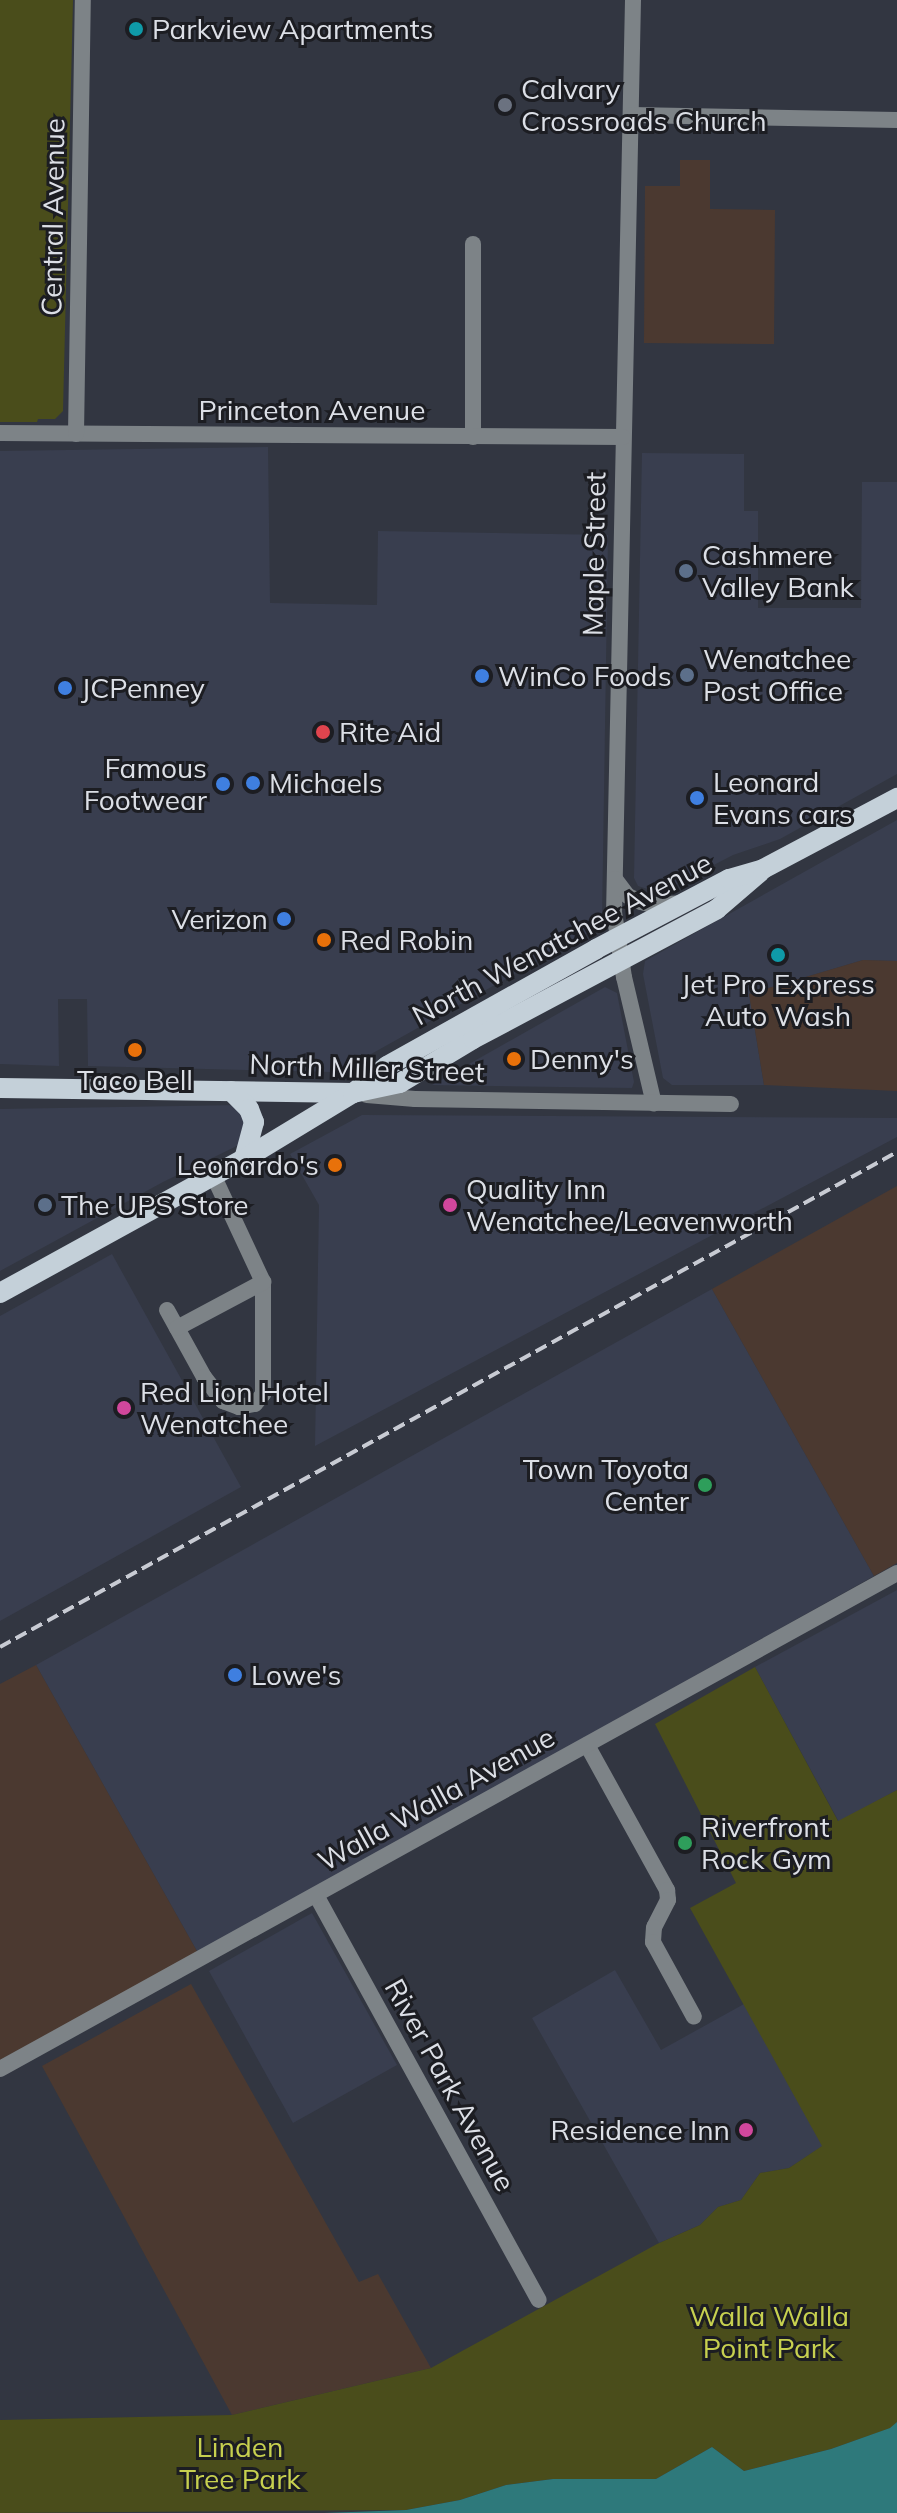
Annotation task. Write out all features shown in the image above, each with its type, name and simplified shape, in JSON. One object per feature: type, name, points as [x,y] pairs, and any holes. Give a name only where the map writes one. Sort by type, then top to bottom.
[{"type":"main road","name":"North Wenatchee Avenue","points":[[0,1293],[244,1159],[353,1093],[400,1083],[620,950],[686,902],[729,879],[763,869],[897,798]]},
{"type":"main road","name":"North Wenatchee Avenue","points":[[620,950],[717,909],[763,869]]},
{"type":"main road","name":"North Miller Street","points":[[0,1088],[353,1093]]},
{"type":"main road","points":[[231,1091],[249,1109],[254,1122],[244,1159]]},
{"type":"street","name":"Central Avenue","points":[[76,434],[83,0]]},
{"type":"street","name":"Maple Street","points":[[633,0],[615,879],[620,950],[654,1104]]},
{"type":"street","points":[[632,115],[897,120]]},
{"type":"street","points":[[473,244],[473,437]]},
{"type":"street","name":"Princeton Avenue","points":[[0,433],[623,437]]},
{"type":"street","points":[[615,879],[628,896],[641,902],[653,905],[686,902]]},
{"type":"street","name":"North Miller Street","points":[[353,1093],[415,1099],[731,1104]]},
{"type":"street","points":[[167,1310],[204,1377],[223,1401],[239,1407],[255,1404],[263,1394],[263,1282],[213,1175]]},
{"type":"street","points":[[177,1328],[263,1282]]},
{"type":"street","name":"Walla Walla Avenue","points":[[0,2069],[897,1573]]},
{"type":"street","points":[[587,1745],[667,1890],[668,1900],[654,1927],[653,1942],[694,2017]]},
{"type":"street","name":"River Park Avenue","points":[[316,1895],[539,2300]]},
{"type":"shaded area","points":[[680,160],[710,160],[710,209],[775,210],[774,344],[644,343],[645,186],[680,186]]},
{"type":"shaded area","points":[[268,447],[270,603],[377,605],[378,531],[608,535],[602,920],[586,934],[364,1058],[330,1072],[88,1066],[87,999],[58,999],[59,1066],[0,1064],[0,451]]},
{"type":"shaded area","points":[[642,453],[744,454],[744,511],[758,511],[758,608],[861,608],[862,482],[897,482],[897,774],[780,839],[733,855],[660,893],[638,886],[634,878]]},
{"type":"shaded area","points":[[897,820],[897,961],[863,960],[749,994],[764,1085],[672,1085],[663,1078],[643,974],[645,961]]},
{"type":"shaded area","points":[[863,960],[897,961],[897,1091],[764,1085],[749,994]]},
{"type":"shaded area","points":[[605,987],[617,993],[634,1082],[632,1088],[432,1085]]},
{"type":"shaded area","points":[[241,1105],[249,1122],[245,1142],[163,1182],[0,1271],[0,1109]]},
{"type":"shaded area","points":[[362,1115],[897,1118],[897,1137],[315,1446],[319,1205],[290,1154]]},
{"type":"shaded area","points":[[897,1186],[897,1563],[874,1576],[712,1289]]},
{"type":"shaded area","points":[[112,1254],[241,1487],[0,1621],[0,1316]]},
{"type":"shaded area","points":[[712,1289],[874,1576],[198,1953],[36,1665]]},
{"type":"shaded area","points":[[897,1590],[897,1790],[839,1822],[755,1667]]},
{"type":"shaded area","points":[[36,1665],[198,1953],[0,2060],[0,1684]]},
{"type":"shaded area","points":[[312,1913],[397,2065],[293,2123],[209,1971]]},
{"type":"shaded area","points":[[615,1970],[661,2050],[744,2004],[823,2146],[789,2168],[760,2173],[741,2200],[718,2207],[700,2225],[659,2243],[532,2018]]},
{"type":"shaded area","points":[[191,1984],[359,2282],[378,2274],[431,2368],[232,2415],[42,2066]]},
{"type":"shaded area","points":[[897,2422],[897,2513],[324,2513],[406,2510],[460,2500],[506,2485],[553,2479],[656,2479],[712,2447],[744,2471],[831,2449],[890,2428]]},
{"type":"green space","points":[[0,0],[73,0],[63,411],[55,419],[38,419],[37,422],[0,422]]},
{"type":"green space","name":"Walla Walla Point Park","points":[[755,1667],[838,1821],[897,1790],[897,2422],[891,2428],[831,2449],[744,2471],[712,2447],[656,2479],[553,2479],[506,2485],[460,2500],[406,2510],[0,2513],[0,2420],[232,2415],[431,2368],[657,2244],[700,2225],[718,2207],[741,2200],[760,2173],[789,2168],[822,2146],[690,1908],[736,1883],[655,1724]]},
{"type":"railway","points":[[0,1647],[897,1152]]},
{"type":"place","name":"Parkview Apartments","points":[[136,29]]},
{"type":"place","name":"Calvary Crossroads Church","points":[[505,105]]},
{"type":"place","name":"Cashmere Valley Bank","points":[[686,571]]},
{"type":"place","name":"Wenatchee Post Office","points":[[687,675]]},
{"type":"place","name":"WinCo Foods","points":[[482,676]]},
{"type":"place","name":"JCPenney","points":[[65,688]]},
{"type":"place","name":"Rite Aid","points":[[323,732]]},
{"type":"place","name":"Michaels","points":[[253,783]]},
{"type":"place","name":"Famous Footwear","points":[[223,784]]},
{"type":"place","name":"Leonard Evans cars","points":[[697,798]]},
{"type":"place","name":"Verizon","points":[[284,919]]},
{"type":"place","name":"Red Robin","points":[[324,940]]},
{"type":"place","name":"Jet Pro Express Auto Wash","points":[[778,955]]},
{"type":"place","name":"Taco Bell","points":[[135,1050]]},
{"type":"place","name":"Denny's","points":[[514,1059]]},
{"type":"place","name":"Leonardo's","points":[[335,1165]]},
{"type":"place","name":"The UPS Store","points":[[45,1205]]},
{"type":"place","name":"Quality Inn Wenatchee/Leavenworth","points":[[450,1205]]},
{"type":"place","name":"Red Lion Hotel Wenatchee","points":[[124,1408]]},
{"type":"place","name":"Town Toyota Center","points":[[705,1485]]},
{"type":"place","name":"Lowe's","points":[[235,1675]]},
{"type":"place","name":"Riverfront Rock Gym","points":[[685,1843]]},
{"type":"place","name":"Residence Inn","points":[[746,2130]]},
{"type":"park label","name":"Linden Tree Park","points":[[240,2463]]}]
